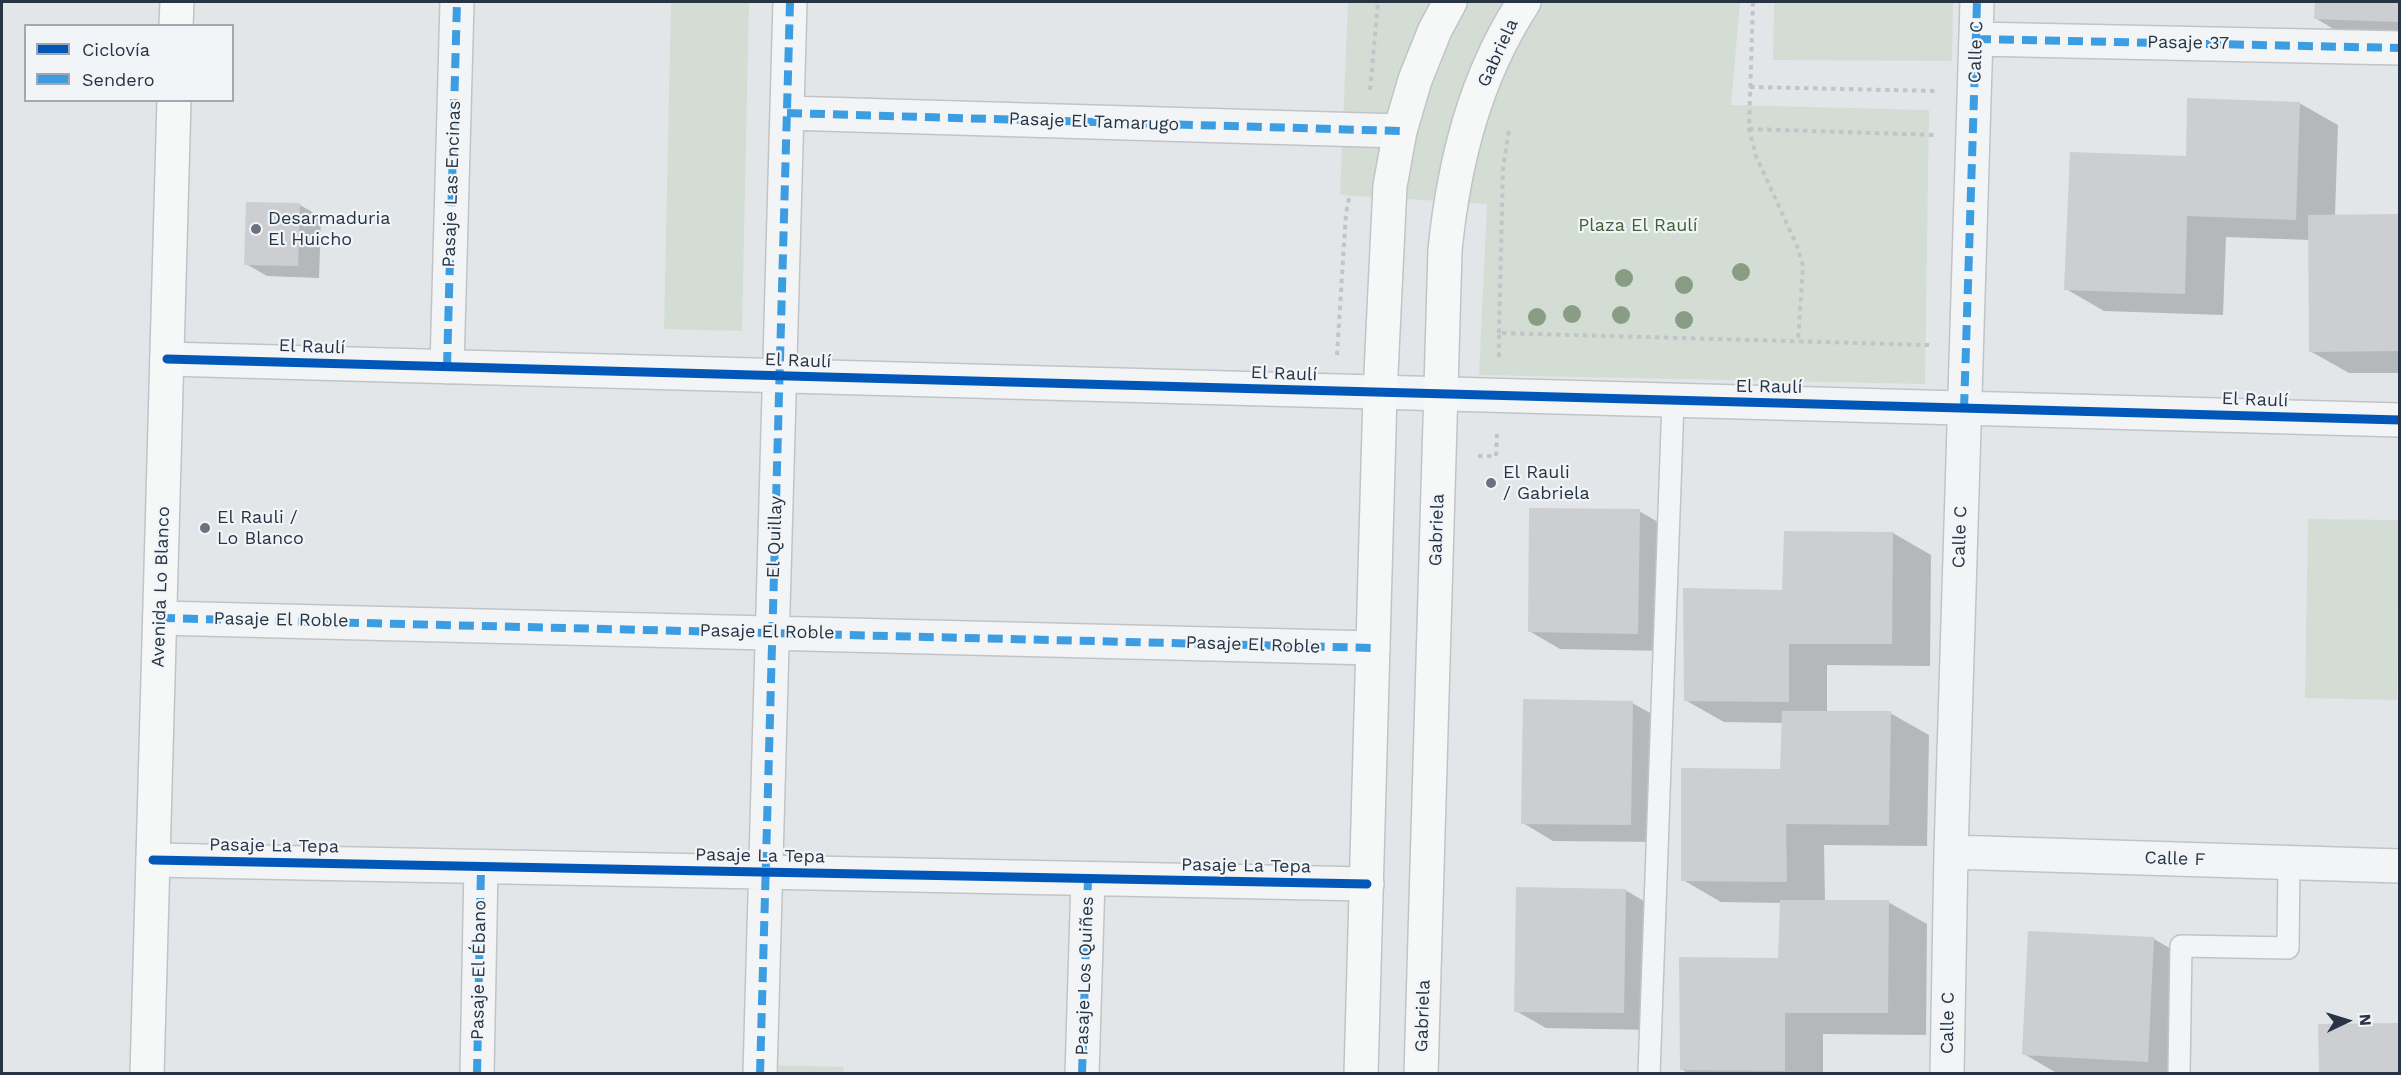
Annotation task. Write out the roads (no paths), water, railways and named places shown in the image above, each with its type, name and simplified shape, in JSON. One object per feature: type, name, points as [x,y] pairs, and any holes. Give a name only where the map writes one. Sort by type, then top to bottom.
[{"type":"street","points":[[176,24],[177,2]]},
{"type":"street","name":"Pasaje Las Encinas","points":[[447,367],[457,2]]},
{"type":"street","name":"El Quillay","points":[[760,1074],[790,2]]},
{"type":"street","points":[[1361,1074],[1380,394],[1390,186],[1400,131],[1415,80],[1435,30],[1450,2]]},
{"type":"street","name":"Gabriela","points":[[1421,1074],[1445,250],[1449,206],[1469,118],[1488,68],[1524,2]]},
{"type":"street","name":"Calle C","points":[[1947,1074],[1951,852],[1977,2]]},
{"type":"street","name":"Pasaje 37","points":[[1976,39],[2400,48]]},
{"type":"street","name":"Avenida Lo Blanco","points":[[147,1074],[174,102]]},
{"type":"street","name":"Pasaje El Tamarugo","points":[[787,113],[1400,131]]},
{"type":"street","name":"El Raulí","points":[[167,359],[1380,394],[2400,420]]},
{"type":"street","name":"Pasaje El Roble","points":[[160,618],[1373,648]]},
{"type":"street","name":"Calle F","points":[[1951,852],[2400,866]]},
{"type":"street","name":"Pasaje La Tepa","points":[[153,860],[1366,884]]},
{"type":"street","name":"Pasaje El Ébano","points":[[477,1074],[481,867]]},
{"type":"street","name":"Pasaje Los Quiñes","points":[[1082,1074],[1088,879]]},
{"type":"lane","points":[[1649,1074],[1673,401]]},
{"type":"lane","points":[[2179,1074],[2181,946],[2288,948],[2289,863]]},
{"type":"place","name":"Desarmaduria El Huicho","points":[[256,229]]},
{"type":"place","name":"El Rauli / Gabriela","points":[[1491,483]]},
{"type":"place","name":"El Rauli / Lo Blanco","points":[[205,528]]},
{"type":"park label","name":"Plaza El Raulí","points":[[1638,226]]}]
